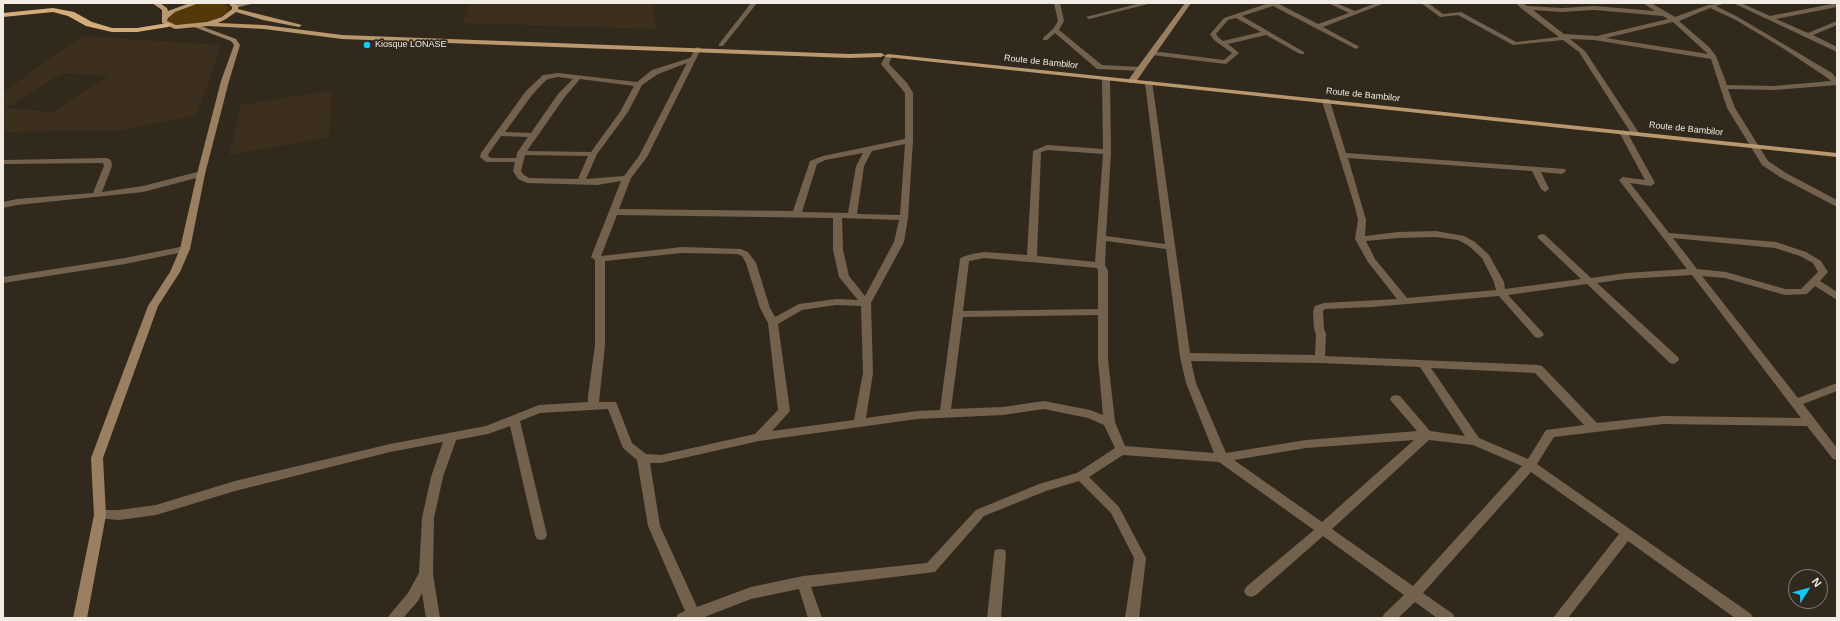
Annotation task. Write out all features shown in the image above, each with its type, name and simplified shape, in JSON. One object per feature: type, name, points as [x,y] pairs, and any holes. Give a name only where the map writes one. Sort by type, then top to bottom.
[{"type":"highway","points":[[3,15],[53,10],[71,14],[89,24],[112,30],[137,30],[168,25]]},
{"type":"main road","points":[[155,3],[165,9],[164,22],[168,25],[180,27],[208,24],[224,18],[234,7],[277,21],[351,31],[841,50],[884,55]]},
{"type":"main road","points":[[165,17],[180,8],[196,3]]},
{"type":"main road","points":[[208,24],[264,27],[342,36],[849,56],[884,55]]},
{"type":"main road","name":"Route de Bambilor","points":[[884,55],[1837,155]]},
{"type":"street","points":[[234,7],[251,3]]},
{"type":"street","points":[[721,45],[754,3]]},
{"type":"street","points":[[1045,39],[1055,30],[1061,21],[1057,3]]},
{"type":"street","points":[[1089,17],[1149,3]]},
{"type":"street","points":[[1132,81],[1188,3]]},
{"type":"street","points":[[1331,3],[1354,14]]},
{"type":"street","points":[[1317,27],[1382,3]]},
{"type":"street","points":[[1424,3],[1442,16],[1459,13],[1514,44],[1563,37],[1594,38],[1714,57]]},
{"type":"street","points":[[1646,3],[1674,20],[1707,48],[1714,57],[1731,108],[1765,163],[1837,204]]},
{"type":"street","points":[[1594,38],[1674,20],[1710,6],[1723,3]]},
{"type":"street","points":[[1736,3],[1808,35],[1837,50]]},
{"type":"street","points":[[1809,3],[1837,12]]},
{"type":"street","points":[[1152,54],[1226,62],[1236,53],[1216,39],[1213,34],[1226,19],[1273,4],[1356,47]]},
{"type":"street","points":[[1736,18],[1767,17],[1837,5]]},
{"type":"street","points":[[1521,6],[1582,51],[1635,133]]},
{"type":"street","points":[[1521,6],[1562,10],[1594,8],[1666,14]]},
{"type":"street","points":[[1710,6],[1736,18],[1784,46],[1829,75],[1837,83]]},
{"type":"street","points":[[1235,16],[1302,53]]},
{"type":"street","points":[[1808,35],[1837,23]]},
{"type":"street","points":[[80,618],[100,515],[97,458],[153,306],[175,272],[184,249],[201,174],[225,81],[237,45],[234,40],[196,26]]},
{"type":"street","points":[[1055,30],[1100,67],[1140,69]]},
{"type":"street","points":[[1223,43],[1266,33]]},
{"type":"street","points":[[594,406],[593,396],[600,345],[600,259],[596,257],[597,252],[627,178],[642,157],[698,49]]},
{"type":"street","points":[[859,423],[868,373],[866,303],[899,242],[904,218],[909,141],[909,93],[904,85],[885,64],[884,55]]},
{"type":"street","points":[[581,182],[593,154],[624,112],[639,84],[655,72],[693,59]]},
{"type":"street","points":[[1829,75],[1837,74]]},
{"type":"street","points":[[593,154],[489,160],[484,157],[485,153],[529,93],[541,80],[546,77],[558,75],[639,84]]},
{"type":"street","points":[[578,77],[561,96],[533,135],[521,157],[517,171],[521,177],[527,180],[597,182],[627,178]]},
{"type":"street","points":[[1106,78],[1107,152],[1100,265],[1103,271],[1102,360],[1109,422],[1121,450]]},
{"type":"street","points":[[1150,83],[1185,357],[1191,383],[1222,458],[1448,618]]},
{"type":"street","points":[[1725,87],[1774,88],[1837,83]]},
{"type":"street","points":[[1326,101],[1362,220],[1360,239],[1371,260],[1404,301]]},
{"type":"street","points":[[1624,132],[1651,183],[1623,180],[1837,456]]},
{"type":"street","points":[[500,134],[533,135]]},
{"type":"street","points":[[797,214],[813,163],[823,158],[909,141]]},
{"type":"street","points":[[1032,258],[1037,151],[1047,147],[1107,152]]},
{"type":"street","points":[[852,216],[860,166],[869,149]]},
{"type":"street","points":[[1342,155],[1562,171]]},
{"type":"street","points":[[3,162],[107,160],[108,166],[96,195]]},
{"type":"street","points":[[1535,169],[1544,189]]},
{"type":"street","points":[[3,205],[17,202],[143,189],[201,174]]},
{"type":"street","points":[[614,212],[797,214],[904,218]]},
{"type":"street","points":[[837,215],[838,250],[844,277],[866,303]]},
{"type":"street","points":[[1360,239],[1398,235],[1436,234],[1461,238],[1472,244],[1486,258],[1499,282],[1501,293],[1539,335]]},
{"type":"street","points":[[1320,359],[1321,334],[1319,329],[1319,308],[1324,306],[1501,293],[1588,280],[1694,272],[1730,276],[1785,292],[1804,292],[1823,272],[1816,261],[1776,245],[1665,235]]},
{"type":"street","points":[[1542,237],[1674,360]]},
{"type":"street","points":[[1101,238],[1171,247]]},
{"type":"street","points":[[3,280],[125,261],[184,249]]},
{"type":"street","points":[[600,259],[682,250],[738,251],[745,254],[751,263],[762,302],[773,323],[784,411],[759,437]]},
{"type":"street","points":[[945,414],[965,259],[980,255],[1032,258],[1100,265]]},
{"type":"street","points":[[1815,282],[1837,296]]},
{"type":"street","points":[[773,323],[799,307],[836,302],[866,303]]},
{"type":"street","points":[[958,314],[1103,312]]},
{"type":"street","points":[[1185,357],[1320,359],[1538,369],[1594,428]]},
{"type":"street","points":[[1423,364],[1475,441]]},
{"type":"street","points":[[1796,403],[1837,387]]},
{"type":"street","points":[[1396,399],[1427,435]]},
{"type":"street","points":[[100,515],[119,515],[156,510],[234,486],[390,448],[488,430],[539,409],[612,405],[627,445],[643,458],[661,458],[759,437],[917,415],[1003,411],[1044,405],[1090,414],[1109,422]]},
{"type":"street","points":[[514,419],[541,535]]},
{"type":"street","points":[[1389,618],[1414,594],[1530,465],[1550,433],[1663,420],[1810,422]]},
{"type":"street","points":[[643,458],[654,526],[690,617],[751,593],[803,582],[930,568],[980,514],[1043,487],[1081,476],[1121,450],[1222,458],[1306,444],[1427,435],[1475,441],[1530,465],[1627,533],[1741,617]]},
{"type":"street","points":[[1251,591],[1322,530],[1427,435]]},
{"type":"street","points":[[433,618],[426,574],[428,518],[437,477],[451,437]]},
{"type":"street","points":[[1081,476],[1114,510],[1140,558],[1132,618]]},
{"type":"street","points":[[1560,618],[1627,533]]},
{"type":"street","points":[[994,618],[1000,554]]},
{"type":"street","points":[[394,618],[413,597],[426,574]]},
{"type":"street","points":[[803,582],[815,618]]},
{"type":"shaded area","points":[[223,3],[230,8],[224,16],[206,23],[179,25],[168,22],[169,17],[175,12],[192,5]]},
{"type":"shaded area","points":[[471,3],[653,3],[656,29],[463,23]]},
{"type":"shaded area","points":[[82,36],[221,45],[197,115],[120,130],[3,132],[3,92]],"holes":[[[63,73],[109,76],[53,112],[5,108]]]},
{"type":"shaded area","points":[[332,90],[329,137],[229,155],[241,105]]},
{"type":"place","name":"Kiosque LONASE","points":[[367,45]]}]
